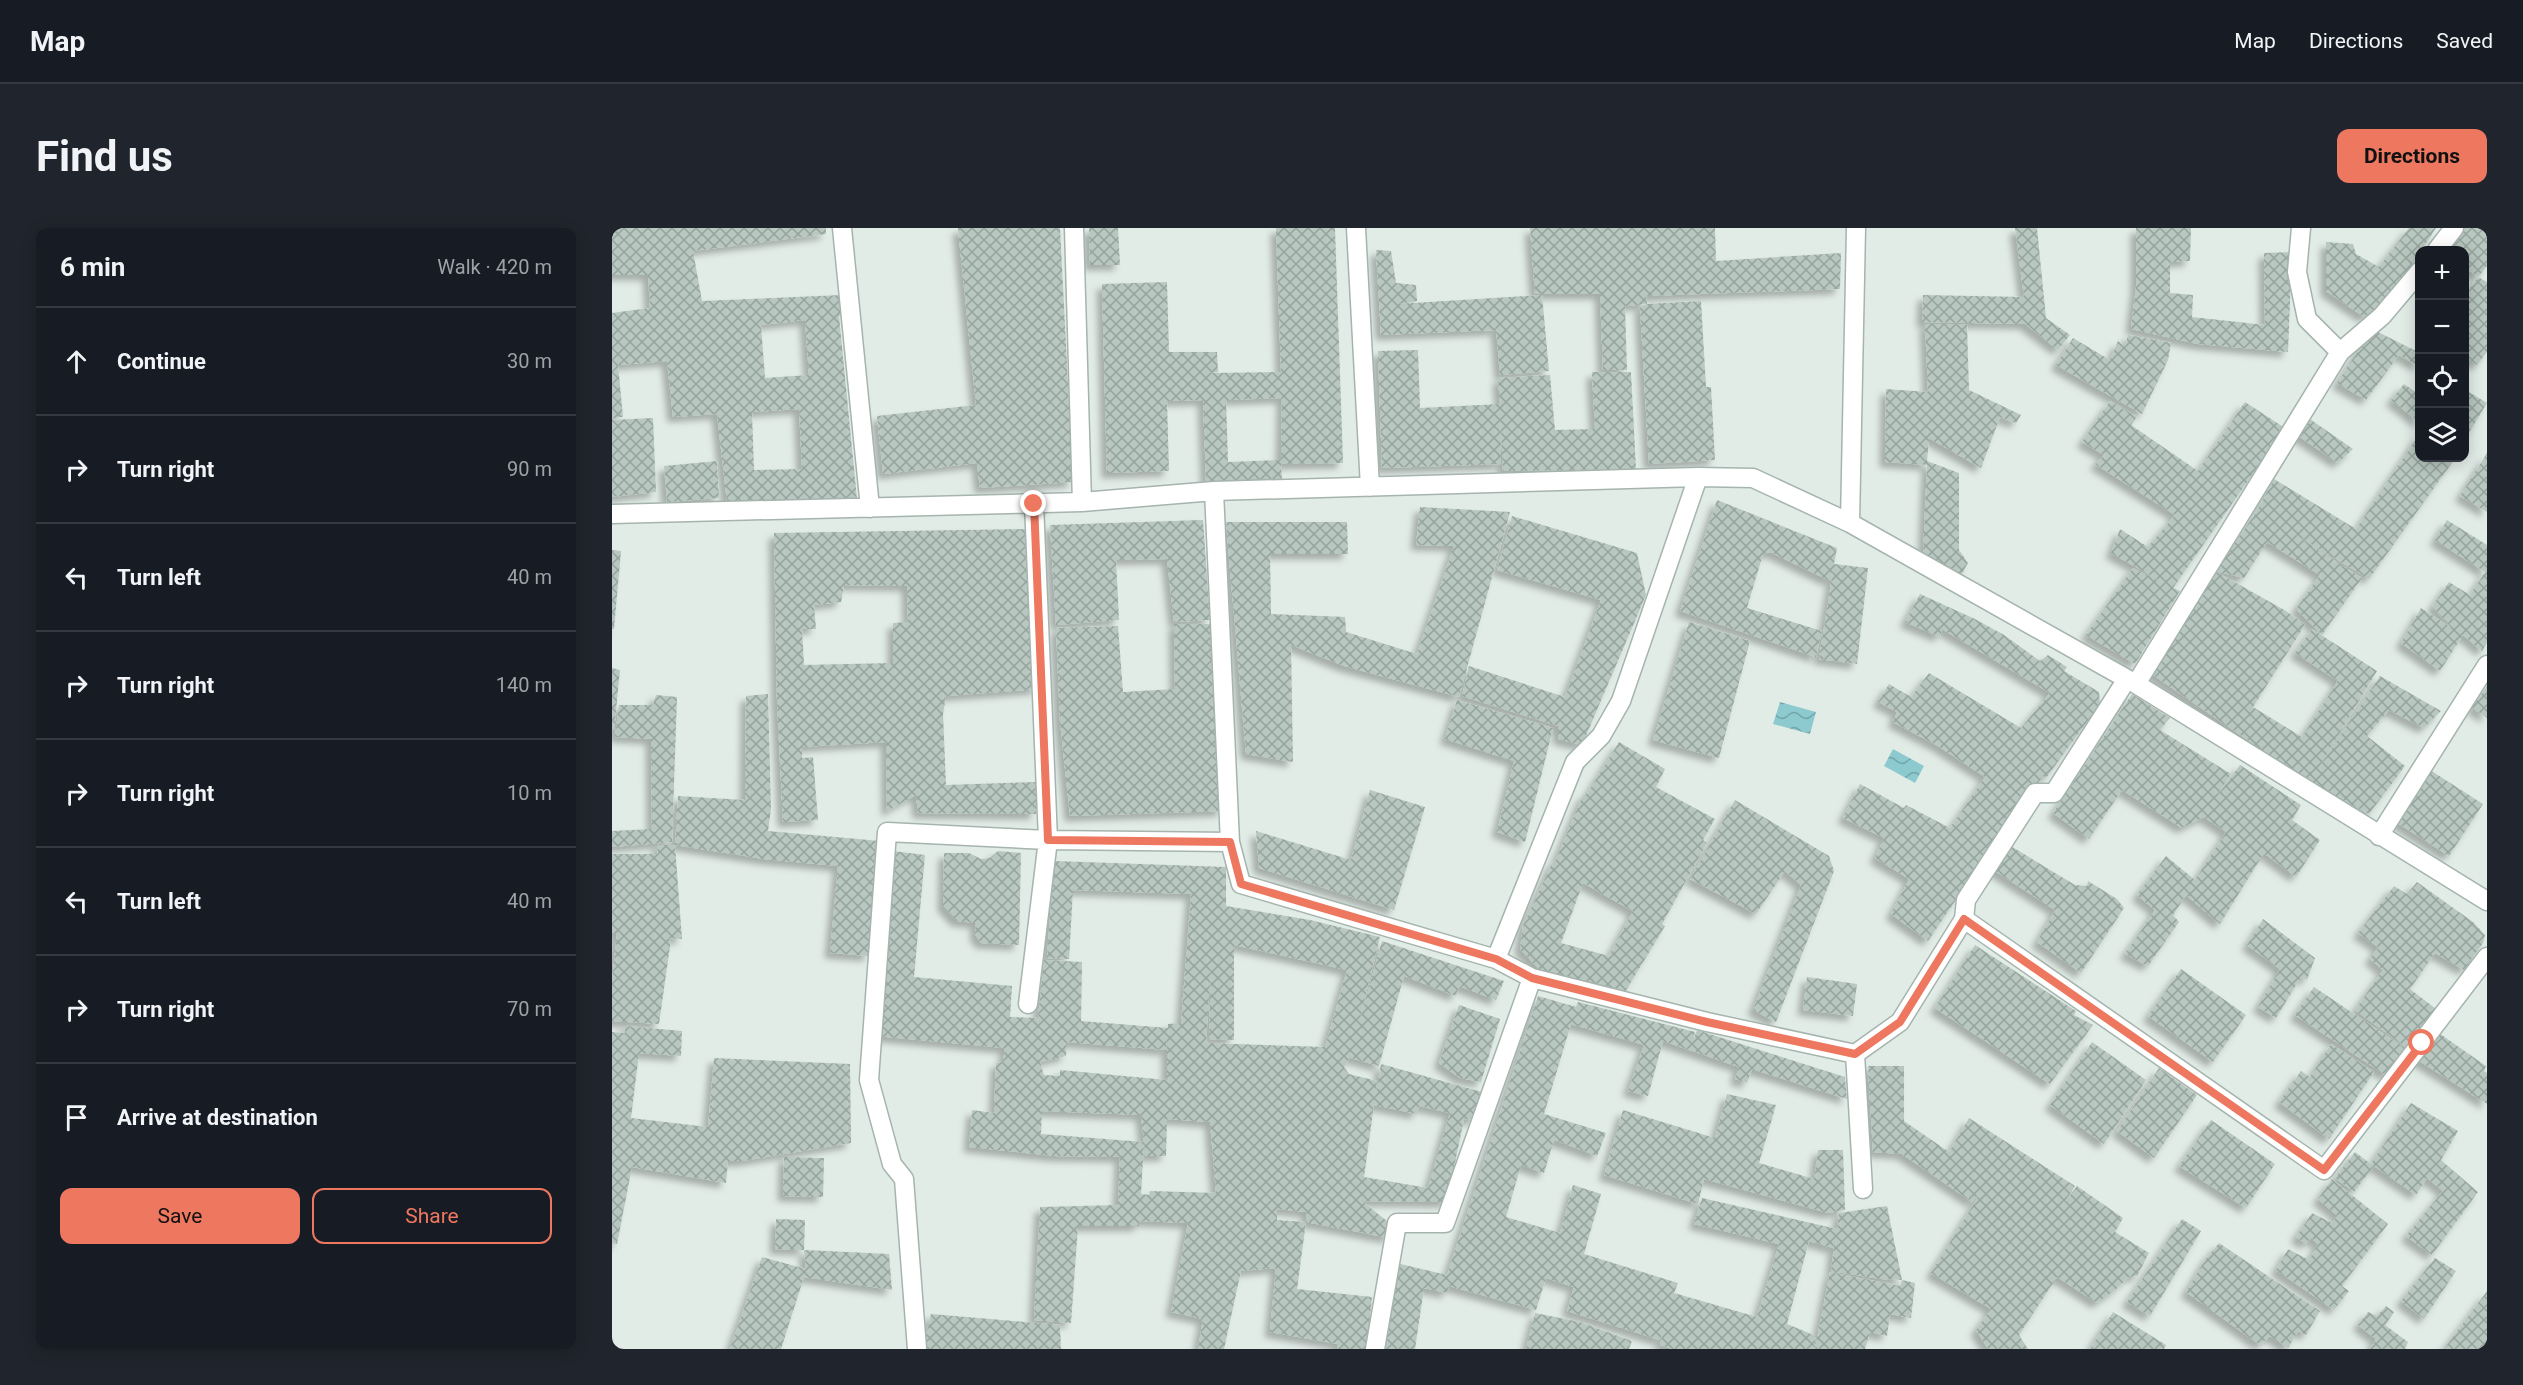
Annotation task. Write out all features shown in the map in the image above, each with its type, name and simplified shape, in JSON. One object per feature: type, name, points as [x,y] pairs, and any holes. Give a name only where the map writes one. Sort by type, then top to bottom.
[{"type":"street","points":[[842,228],[870,508]]},
{"type":"street","points":[[1074,228],[1082,502]]},
{"type":"street","points":[[1356,228],[1370,487]]},
{"type":"street","points":[[1850,524],[1856,228]]},
{"type":"street","points":[[2301,228],[2297,272],[2307,319],[2340,352]]},
{"type":"street","points":[[2440,246],[2454,228]]},
{"type":"street","points":[[1214,491],[1230,842],[1241,884],[1496,959],[1532,978],[1707,1022],[1855,1054],[1900,1022],[1964,919],[1966,900],[2035,794],[2054,793],[2132,681],[2340,352],[2382,316],[2415,277]]},
{"type":"street","points":[[612,514],[1034,504],[1214,491],[1698,477],[1753,478],[1850,524],[2132,681],[2487,901]]},
{"type":"street","points":[[1496,959],[1575,762],[1601,736],[1621,700],[1698,477]]},
{"type":"street","points":[[1028,1004],[1048,840],[1034,504]]},
{"type":"street","points":[[2379,836],[2487,664]]},
{"type":"street","points":[[916,1349],[904,1179],[892,1164],[869,1080],[887,832],[1048,840],[1230,842]]},
{"type":"street","points":[[1964,919],[2324,1170],[2487,957]]},
{"type":"street","points":[[1374,1349],[1396,1222],[1445,1223],[1532,978]]},
{"type":"street","points":[[1855,1054],[1863,1189]]},
{"type":"water","points":[[1780,702],[1816,712],[1810,734],[1773,724]]},
{"type":"water","points":[[1893,749],[1924,766],[1915,783],[1884,766]]},
{"type":"building","points":[[612,228],[826,228],[826,234],[693,251],[702,301],[841,295],[843,315],[839,316],[857,499],[727,502],[717,414],[673,417],[667,361],[618,365],[623,417],[612,418],[612,313],[650,308],[648,275],[612,275]],"holes":[[[805,320],[809,375],[765,378],[761,325]],[[799,409],[802,469],[754,470],[752,412]]]},
{"type":"building","points":[[958,228],[1060,228],[1073,482],[980,488],[977,463],[883,474],[877,416],[976,405]]},
{"type":"building","points":[[1089,228],[1118,228],[1120,265],[1090,265]]},
{"type":"building","points":[[1276,228],[1335,228],[1343,463],[1281,464],[1282,479],[1206,482],[1203,400],[1167,401],[1169,471],[1107,473],[1102,284],[1167,282],[1169,352],[1217,352],[1218,372],[1209,373],[1281,372]],"holes":[[[1282,398],[1281,460],[1228,462],[1226,400]]]},
{"type":"building","points":[[1530,228],[1715,228],[1716,261],[1841,253],[1840,289],[1646,296],[1647,304],[1625,306],[1627,370],[1603,370],[1600,294],[1535,294]]},
{"type":"building","points":[[2015,228],[2037,228],[2046,318],[2070,335],[2058,350],[2025,324],[1922,322],[1923,295],[2024,297]]},
{"type":"building","points":[[2136,228],[2191,228],[2190,261],[2170,262],[2170,293],[2193,295],[2192,317],[2265,325],[2264,253],[2292,252],[2288,352],[2198,344],[2131,329],[2136,287]]},
{"type":"building","points":[[2409,228],[2436,228],[2424,246],[2415,246],[2415,260],[2387,302],[2364,317],[2326,291],[2326,242],[2353,244],[2356,254],[2379,267]]},
{"type":"building","points":[[2460,228],[2487,228],[2487,266],[2478,277],[2469,271],[2469,246],[2449,246]]},
{"type":"building","points":[[1376,250],[1391,251],[1396,283],[1416,285],[1417,301],[1397,304],[1542,295],[1549,371],[1500,375],[1495,317],[1495,330],[1381,335]]},
{"type":"building","points":[[2478,277],[2487,282],[2487,352],[2477,365],[2469,359],[2469,290]]},
{"type":"building","points":[[1701,301],[1706,387],[1711,387],[1715,460],[1649,464],[1640,307],[1647,304]]},
{"type":"building","points":[[1925,324],[1967,324],[1969,390],[2021,415],[2016,423],[2000,417],[1981,468],[1929,438],[1927,461],[1959,473],[1959,550],[1968,563],[1960,577],[1923,557],[1927,465],[1885,462],[1886,389],[1928,392]]},
{"type":"building","points":[[2372,329],[2415,350],[2415,364],[2399,355],[2366,400],[2337,383]]},
{"type":"building","points":[[2128,335],[2171,343],[2168,360],[2142,414],[2056,365],[2073,338],[2110,360],[2118,341],[2125,347]]},
{"type":"building","points":[[1418,350],[1420,408],[1500,404],[1498,378],[1550,375],[1555,430],[1595,429],[1592,372],[1631,372],[1636,469],[1503,471],[1500,412],[1501,464],[1382,468],[1378,351]]},
{"type":"building","points":[[2404,384],[2415,392],[2415,419],[2391,400]]},
{"type":"building","points":[[2469,392],[2487,403],[2469,433]]},
{"type":"building","points":[[2110,401],[2137,417],[2131,425],[2198,471],[2245,402],[2285,428],[2173,588],[2180,591],[2135,664],[2086,635],[2133,568],[2166,584],[2111,553],[2120,529],[2148,547],[2175,515],[2095,464],[2104,455],[2082,442]]},
{"type":"building","points":[[2307,417],[2353,449],[2338,463],[2294,433]]},
{"type":"building","points":[[653,418],[656,492],[612,497],[612,420]]},
{"type":"building","points":[[2415,440],[2415,462],[2453,462],[2369,579],[2288,530],[2362,578],[2322,635],[2296,609],[2320,575],[2267,542],[2244,578],[2215,571],[2257,511],[2274,479],[2356,529]]},
{"type":"building","points":[[2487,453],[2487,512],[2460,496]]},
{"type":"building","points":[[717,461],[719,498],[667,502],[664,466]]},
{"type":"building","points":[[1717,500],[1837,548],[1834,564],[1868,568],[1857,664],[1819,659],[1833,571],[1830,581],[1770,552],[1763,554],[1747,608],[1822,631],[1816,657],[1680,611]]},
{"type":"building","points":[[1420,507],[1510,512],[1459,697],[1344,666],[1291,645],[1293,762],[1246,754],[1226,522],[1347,522],[1348,554],[1270,554],[1271,614],[1345,617],[1346,632],[1417,654],[1454,546],[1416,545]]},
{"type":"building","points":[[1512,516],[1637,553],[1646,595],[1582,745],[1558,739],[1558,726],[1462,696],[1469,666],[1565,697],[1601,600],[1497,570]]},
{"type":"building","points":[[1203,520],[1210,620],[1174,622],[1167,559],[1116,560],[1119,620],[1056,625],[1050,525]]},
{"type":"building","points":[[2447,520],[2487,545],[2487,643],[2482,651],[2463,635],[2440,671],[2401,643],[2421,608],[2452,628],[2432,607],[2449,582],[2470,595],[2485,572],[2435,540]]},
{"type":"building","points":[[1027,529],[1029,618],[1038,689],[946,696],[943,714],[946,785],[1036,782],[1036,814],[918,813],[916,795],[887,811],[886,742],[802,747],[802,758],[813,757],[818,820],[783,822],[777,701],[774,533]],"holes":[[[844,585],[907,586],[908,622],[893,623],[893,663],[804,665],[802,629],[816,629],[814,605],[841,602]]]},
{"type":"building","points":[[612,550],[621,551],[614,629],[612,629]]},
{"type":"building","points":[[2215,571],[2286,611],[2305,625],[2253,707],[2302,737],[2338,681],[2295,653],[2312,629],[2377,671],[2318,769],[2380,676],[2441,711],[2424,728],[2389,710],[2367,736],[2405,766],[2369,814],[2309,782],[2150,673]]},
{"type":"building","points":[[1920,594],[2004,635],[2040,661],[2048,655],[2067,667],[2064,671],[2099,692],[2100,704],[2046,778],[2043,776],[1928,941],[1891,914],[1909,879],[1875,858],[1884,838],[1843,818],[1860,784],[1904,808],[1906,805],[1950,828],[1985,777],[1938,746],[1893,722],[1897,712],[1878,702],[1889,684],[1911,697],[1929,673],[2021,728],[2050,693],[1942,629],[1940,637],[1905,622]]},
{"type":"building","points":[[1689,622],[1750,641],[1719,758],[1653,740]]},
{"type":"building","points":[[1174,624],[1211,624],[1223,811],[1070,816],[1060,721],[1056,628],[1118,626],[1123,692],[1175,689]]},
{"type":"building","points":[[612,668],[620,670],[614,731],[612,730]]},
{"type":"building","points":[[2487,686],[2487,718],[2472,708]]},
{"type":"building","points":[[768,694],[771,809],[768,831],[880,841],[869,956],[830,953],[838,866],[764,859],[675,845],[678,796],[745,800],[746,696]]},
{"type":"building","points":[[2132,694],[2170,718],[2160,730],[2231,774],[2215,799],[2240,765],[2301,805],[2292,820],[2320,840],[2296,877],[2264,853],[2220,924],[2186,895],[2173,915],[2179,922],[2148,966],[2125,954],[2155,910],[2137,895],[2166,856],[2195,880],[2226,832],[2204,817],[2182,828],[2122,790],[2089,839],[2053,813]]},
{"type":"building","points":[[656,695],[677,697],[672,842],[612,847],[612,831],[652,829],[651,739],[615,737],[619,705],[653,705]]},
{"type":"building","points":[[1457,700],[1553,728],[1525,842],[1497,832],[1514,761],[1445,739]]},
{"type":"building","points":[[1619,742],[1665,769],[1656,787],[1715,819],[1703,840],[1707,843],[1662,924],[1665,926],[1625,992],[1542,972],[1520,949],[1523,926],[1553,861],[1555,862],[1583,795],[1587,794]],"holes":[[[1583,883],[1633,911],[1609,956],[1561,943]]]},
{"type":"building","points":[[2430,770],[2483,804],[2449,856],[2396,822]]},
{"type":"building","points":[[1370,790],[1425,807],[1394,910],[1259,868],[1256,831],[1351,860]]},
{"type":"building","points":[[1735,800],[1829,856],[1834,871],[1776,1022],[1753,1010],[1801,885],[1785,871],[1756,914],[1690,879]]},
{"type":"building","points":[[657,845],[675,845],[682,939],[664,938],[671,939],[659,1024],[612,1021],[612,982],[617,933],[612,933],[612,854],[658,854]]},
{"type":"building","points":[[2009,845],[2075,885],[2087,886],[2088,881],[2117,899],[2124,908],[2081,973],[2037,942],[2055,910],[1992,869]]},
{"type":"building","points":[[893,851],[925,855],[914,977],[1012,986],[1010,1017],[1038,1018],[1044,960],[1082,962],[1081,1021],[1168,1028],[1168,1024],[1181,1023],[1191,894],[1073,890],[1069,959],[1047,958],[1054,861],[1226,867],[1226,906],[1310,920],[1380,937],[1357,1030],[1382,941],[1504,981],[1496,1000],[1459,986],[1456,996],[1404,976],[1379,1066],[1351,1058],[1351,1056],[1344,1067],[1349,1074],[1377,1081],[1375,1098],[1381,1064],[1482,1092],[1475,1120],[1464,1119],[1447,1202],[1362,1201],[1392,1225],[1389,1238],[1306,1222],[1297,1289],[1372,1297],[1367,1349],[1337,1349],[1338,1344],[1270,1332],[1276,1268],[1241,1271],[1224,1349],[1198,1349],[1203,1319],[1171,1312],[1188,1223],[1140,1221],[1139,1226],[1078,1226],[1071,1323],[1034,1320],[1040,1207],[1118,1205],[1120,1157],[1055,1156],[969,1147],[972,1110],[994,1113],[996,1063],[1003,1062],[1005,1048],[876,1036]],"holes":[[[1234,945],[1347,970],[1325,1047],[1206,1043],[1211,964],[1209,1039],[1234,1040]],[[1167,1038],[1167,1080],[1060,1070],[1060,1076],[1044,1075],[1040,1062],[1066,1056],[1067,1042],[1166,1050]],[[1374,1105],[1417,1114],[1419,1106],[1450,1113],[1428,1188],[1364,1177]],[[1042,1111],[1141,1115],[1144,1142],[1041,1134]],[[1167,1119],[1210,1122],[1216,1193],[1150,1191],[1149,1195],[1141,1194],[1144,1142],[1145,1156],[1166,1156]],[[1277,1209],[1307,1212],[1306,1222],[1277,1220]]]},
{"type":"building","points":[[998,851],[1021,853],[1019,945],[981,943],[975,934],[976,923],[957,921],[943,906],[944,853],[969,853],[981,859],[990,858]]},
{"type":"building","points":[[2417,882],[2473,922],[2485,935],[2483,943],[2464,970],[2435,953],[2410,989],[2436,1009],[2408,1049],[2355,1010],[2383,970],[2370,959],[2378,947],[2358,933],[2394,886],[2407,894]]},
{"type":"building","points":[[2263,919],[2315,958],[2307,980],[2301,977],[2276,1018],[2258,1007],[2280,969],[2247,945]]},
{"type":"building","points":[[1975,945],[2076,1011],[2074,1015],[2093,1025],[2050,1084],[1935,1008]]},
{"type":"building","points":[[2181,969],[2246,1015],[2213,1062],[2148,1016]]},
{"type":"building","points":[[1807,977],[1857,984],[1853,1016],[1803,1010]]},
{"type":"building","points":[[2314,987],[2405,1048],[2387,1076],[2295,1015]]},
{"type":"building","points":[[1538,996],[1576,1007],[1578,1002],[1695,1032],[1692,1044],[1697,1030],[1845,1077],[1847,1099],[1752,1069],[1747,1083],[1735,1079],[1739,1067],[1663,1041],[1648,1096],[1628,1091],[1644,1045],[1571,1024],[1544,1114],[1606,1133],[1597,1156],[1554,1140],[1544,1173],[1521,1165],[1506,1217],[1560,1233],[1573,1185],[1601,1194],[1584,1254],[1678,1283],[1674,1293],[1757,1317],[1779,1244],[1694,1224],[1702,1198],[1837,1229],[1839,1213],[1887,1206],[1902,1280],[1831,1271],[1835,1237],[1833,1248],[1809,1241],[1787,1324],[1816,1336],[1814,1349],[1673,1349],[1660,1345],[1667,1318],[1660,1340],[1567,1311],[1574,1287],[1546,1278],[1536,1310],[1449,1286],[1447,1293],[1424,1288],[1415,1349],[1382,1349],[1396,1263],[1447,1275]]},
{"type":"building","points":[[1459,1005],[1500,1019],[1481,1082],[1460,1078],[1439,1063]]},
{"type":"building","points":[[625,1026],[682,1031],[681,1056],[639,1053],[631,1118],[708,1127],[714,1058],[850,1064],[851,1143],[742,1161],[728,1161],[726,1183],[632,1167],[617,1244],[612,1243],[612,1032],[625,1033]]},
{"type":"building","points":[[2436,1031],[2486,1066],[2484,1071],[2487,1073],[2487,1104],[2416,1059]]},
{"type":"building","points":[[2092,1042],[2146,1080],[2104,1144],[2050,1105]]},
{"type":"building","points":[[2331,1044],[2374,1072],[2329,1139],[2279,1102],[2301,1071],[2310,1077]]},
{"type":"building","points":[[1868,1066],[1904,1066],[1904,1121],[1949,1152],[1969,1118],[2075,1186],[2063,1205],[2077,1186],[2123,1218],[2115,1232],[2149,1253],[2137,1276],[2129,1277],[2097,1303],[2057,1277],[2019,1335],[2028,1349],[1988,1349],[1976,1330],[1991,1309],[1931,1273],[1983,1189],[1972,1202],[1902,1154],[1873,1152]]},
{"type":"building","points":[[2159,1068],[2197,1095],[2154,1158],[2117,1131]]},
{"type":"building","points":[[1727,1094],[1776,1105],[1759,1163],[1814,1179],[1818,1150],[1843,1150],[1845,1210],[1828,1213],[1704,1179],[1698,1204],[1604,1175],[1623,1110],[1715,1138]]},
{"type":"building","points":[[2411,1103],[2458,1131],[2441,1160],[2478,1192],[2432,1255],[2406,1236],[2443,1191],[2427,1178],[2416,1195],[2374,1166],[2354,1192],[2335,1178],[2355,1152],[2371,1164]]},
{"type":"building","points":[[2211,1120],[2275,1164],[2246,1208],[2179,1166]]},
{"type":"building","points":[[784,1157],[824,1158],[823,1197],[783,1196]]},
{"type":"building","points":[[2332,1179],[2388,1224],[2342,1286],[2349,1291],[2334,1310],[2276,1270],[2288,1249],[2309,1260],[2318,1244],[2311,1238],[2306,1244],[2296,1237],[2312,1213],[2332,1223],[2338,1216],[2318,1199]]},
{"type":"building","points":[[776,1219],[805,1220],[804,1250],[775,1249]]},
{"type":"building","points":[[2182,1219],[2201,1231],[2150,1316],[2127,1302]]},
{"type":"building","points":[[2219,1243],[2320,1311],[2306,1335],[2298,1331],[2288,1348],[2270,1336],[2260,1345],[2186,1292],[2205,1260]]},
{"type":"building","points":[[804,1250],[889,1254],[892,1290],[804,1277],[781,1349],[730,1349],[762,1257],[806,1269]]},
{"type":"building","points":[[2435,1258],[2456,1271],[2424,1319],[2401,1301]]},
{"type":"building","points":[[1830,1272],[1900,1286],[1902,1280],[1915,1283],[1911,1318],[1890,1314],[1887,1336],[1870,1332],[1865,1349],[1815,1349]]},
{"type":"building","points":[[2487,1291],[2487,1349],[2444,1349]]},
{"type":"building","points":[[2386,1306],[2394,1312],[2385,1325],[2408,1342],[2405,1349],[2370,1349],[2376,1339],[2358,1325],[2368,1312],[2377,1316]]},
{"type":"building","points":[[2113,1312],[2166,1345],[2164,1349],[2090,1349]]},
{"type":"building","points":[[1535,1313],[1580,1322],[1632,1341],[1629,1349],[1526,1349]]},
{"type":"building","points":[[931,1314],[1060,1325],[1061,1349],[923,1349]]},
{"type":"route","points":[[1034,504],[1048,840],[1230,842],[1241,884],[1496,959],[1532,978],[1707,1022],[1855,1054],[1900,1022],[1964,919],[2324,1170],[2422,1043]]}]
